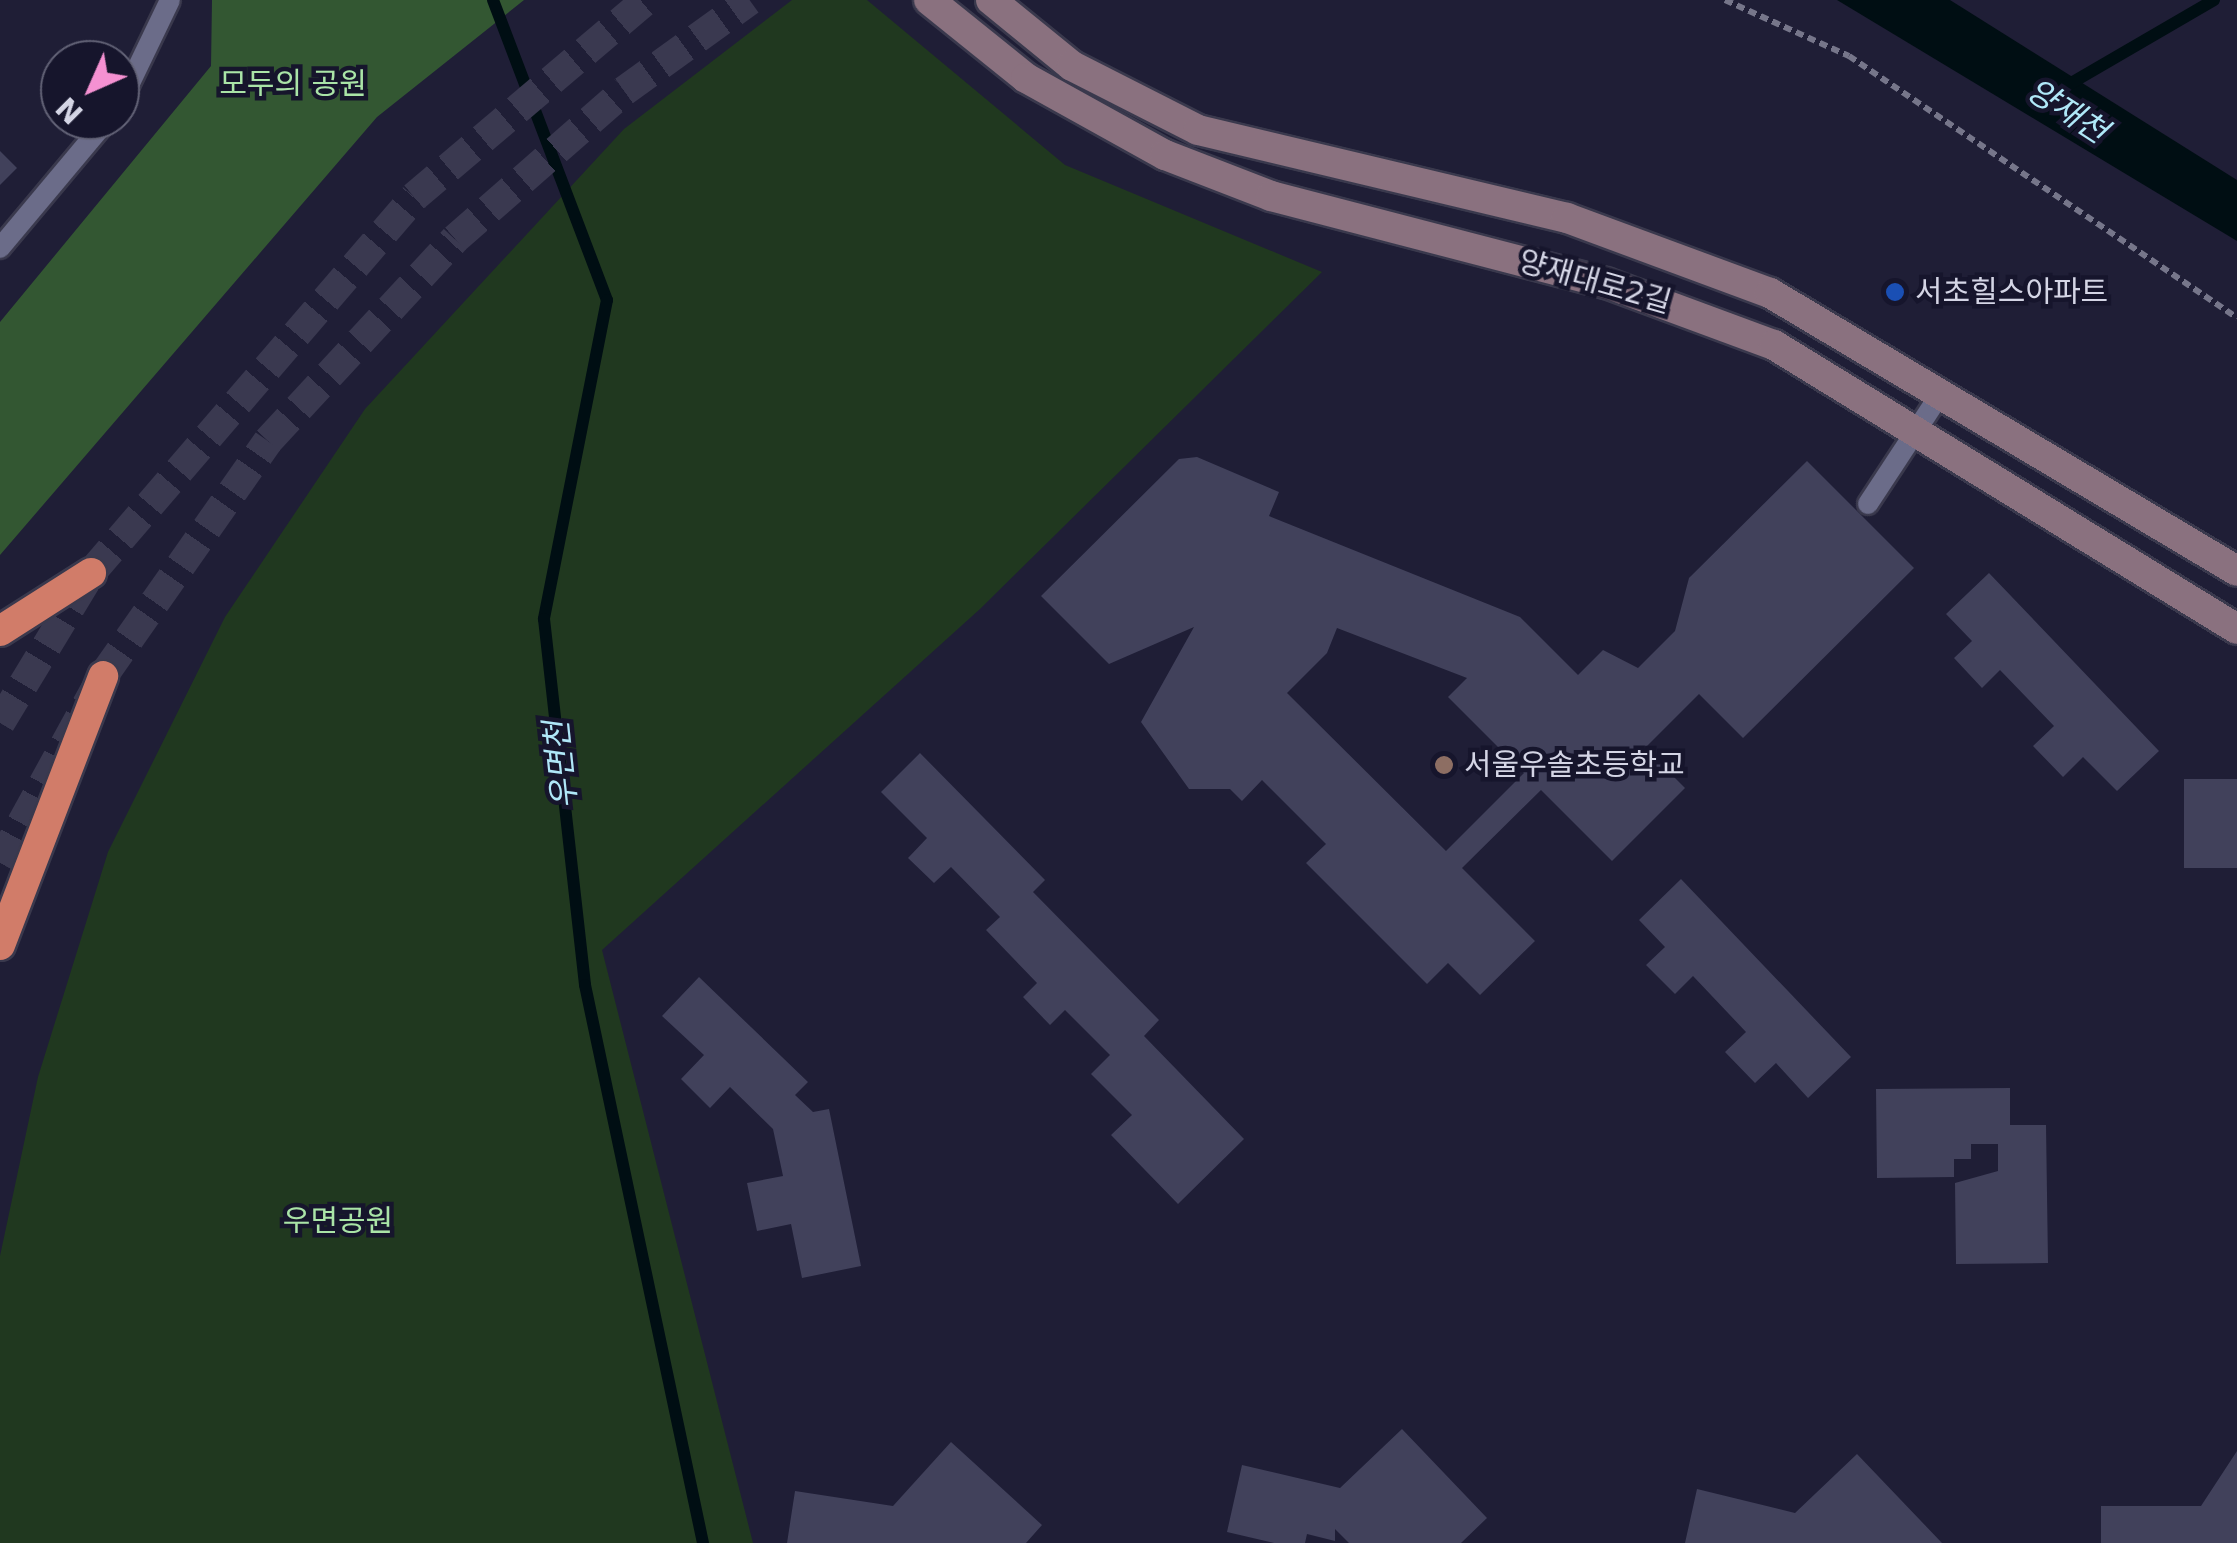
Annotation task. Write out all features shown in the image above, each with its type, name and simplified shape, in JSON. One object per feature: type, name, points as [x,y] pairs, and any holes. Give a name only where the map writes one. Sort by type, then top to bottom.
[{"type":"highway","points":[[0,631],[91,574]]},
{"type":"highway","points":[[0,945],[102,676]]},
{"type":"street","name":"양재대로2길","points":[[929,0],[1040,88],[1165,155],[1271,196],[1698,312],[1774,345],[2237,629]]},
{"type":"street","name":"양재대로2길","points":[[991,0],[1072,66],[1198,130],[1660,246],[1770,293],[1943,390],[2237,571]]},
{"type":"lane","points":[[140,62],[170,0]]},
{"type":"lane","points":[[0,248],[90,140]]},
{"type":"lane","points":[[1868,504],[1911,429],[1943,390]]},
{"type":"path","points":[[1725,0],[1849,56],[2237,318]]},
{"type":"green space","name":"모두의 공원","points":[[212,0],[524,0],[377,117],[0,555],[0,322],[211,66]]},
{"type":"green space","name":"우면공원","points":[[792,0],[867,0],[1065,165],[1322,272],[980,609],[602,950],[753,1543],[0,1543],[0,1256],[38,1077],[108,852],[225,617],[365,409],[624,129]]},
{"type":"water","name":"양재천","points":[[1837,0],[1950,0],[2237,180],[2237,241]]},
{"type":"building","points":[[0,151],[17,168],[0,185]]},
{"type":"building","points":[[1197,457],[1279,492],[1269,516],[1520,617],[1578,675],[1603,650],[1638,668],[1675,631],[1689,578],[1807,461],[1914,568],[1743,738],[1699,694],[1645,748],[1685,788],[1612,861],[1541,790],[1462,868],[1535,941],[1480,995],[1448,963],[1427,984],[1306,863],[1326,844],[1262,780],[1242,801],[1230,789],[1189,789],[1141,722],[1194,627],[1109,664],[1041,596],[1179,459]],"holes":[[[1337,628],[1467,678],[1448,697],[1524,773],[1446,851],[1287,693],[1327,653]]]},
{"type":"building","points":[[1989,573],[2159,751],[2117,791],[2083,757],[2063,777],[2033,746],[2054,726],[2000,670],[1982,688],[1954,658],[1972,641],[1946,614]]},
{"type":"building","points":[[920,753],[1045,880],[1033,892],[1159,1020],[1144,1036],[1244,1139],[1178,1204],[1111,1135],[1132,1115],[1091,1074],[1110,1055],[1065,1010],[1050,1025],[1023,997],[1037,983],[986,930],[1000,917],[951,867],[934,883],[908,858],[927,838],[881,792]]},
{"type":"building","points":[[2184,779],[2237,779],[2237,868],[2184,868]]},
{"type":"building","points":[[1681,879],[1851,1057],[1808,1098],[1776,1063],[1755,1083],[1725,1052],[1746,1032],[1693,976],[1675,994],[1646,965],[1665,947],[1639,920]]},
{"type":"building","points":[[699,977],[808,1082],[795,1095],[813,1112],[829,1109],[861,1266],[802,1278],[791,1224],[757,1231],[747,1183],[783,1176],[773,1129],[730,1087],[710,1108],[681,1079],[704,1055],[662,1016]]},
{"type":"building","points":[[2010,1088],[2010,1125],[2046,1125],[2048,1263],[1956,1264],[1955,1183],[1998,1171],[1998,1144],[1971,1144],[1971,1159],[1954,1159],[1954,1177],[1877,1178],[1876,1089]]},
{"type":"building","points":[[1402,1429],[1487,1518],[1461,1543],[1349,1543],[1335,1529],[1335,1541],[1307,1534],[1305,1543],[1274,1543],[1227,1532],[1242,1465],[1340,1488]]},
{"type":"building","points":[[951,1442],[1042,1525],[1026,1543],[787,1543],[795,1491],[893,1506]]},
{"type":"building","points":[[2237,1451],[2237,1543],[2101,1543],[2101,1506],[2201,1506]]},
{"type":"building","points":[[1857,1454],[1942,1543],[1685,1543],[1697,1489],[1795,1513]]},
{"type":"waterway","name":"우면천","points":[[493,0],[607,300],[544,619],[585,985],[703,1543]]},
{"type":"waterway","name":"양재천","points":[[2061,89],[2214,0]]},
{"type":"tunnel","points":[[0,723],[91,573],[414,197],[646,0]]},
{"type":"tunnel","points":[[0,863],[103,676],[268,441],[455,239],[624,91],[750,0]]},
{"type":"place","name":"서초힐스아파트","points":[[1895,292]]},
{"type":"place","name":"서울우솔초등학교","points":[[1444,765]]}]
